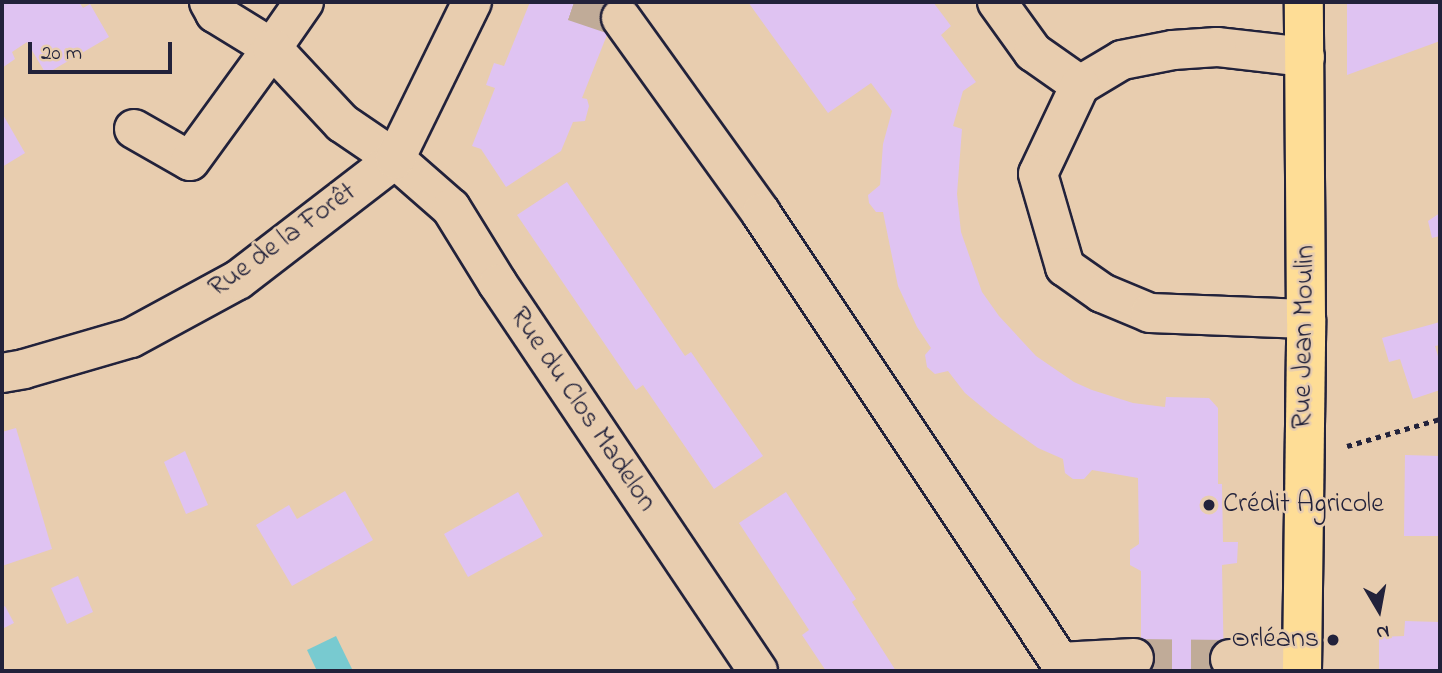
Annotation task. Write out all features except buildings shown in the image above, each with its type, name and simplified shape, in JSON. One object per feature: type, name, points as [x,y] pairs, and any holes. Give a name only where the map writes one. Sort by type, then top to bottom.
[{"type":"main road","name":"Rue Jean Moulin","points":[[1302,665],[1306,319],[1304,2]]},
{"type":"street","name":"Rue du Clos Madelon","points":[[209,2],[215,13],[272,48],[342,123],[395,159],[451,208],[506,296],[758,671]]},
{"type":"street","points":[[134,129],[190,161],[304,2]]},
{"type":"street","name":"Rue de la Forêt","points":[[2,373],[131,338],[238,280],[395,159],[472,2]]},
{"type":"street","points":[[997,2],[1033,52],[1080,85]]},
{"type":"street","points":[[621,18],[761,213],[1060,662],[1134,658]]},
{"type":"street","points":[[1305,57],[1217,47],[1173,50],[1122,60],[1080,85],[1038,174],[1065,267],[1102,293],[1150,313],[1306,319]]},
{"type":"street","points":[[1230,659],[1302,665]]},
{"type":"path","points":[[1303,460],[1440,419]]},
{"type":"water","points":[[336,636],[353,671],[317,671],[307,650]]},
{"type":"tunnel","points":[[574,2],[621,18]]},
{"type":"tunnel","points":[[1134,658],[1230,659]]},
{"type":"place","name":"Crédit Agricole","points":[[1209,505]]},
{"type":"place","name":"Orléans","points":[[1333,640]]}]
